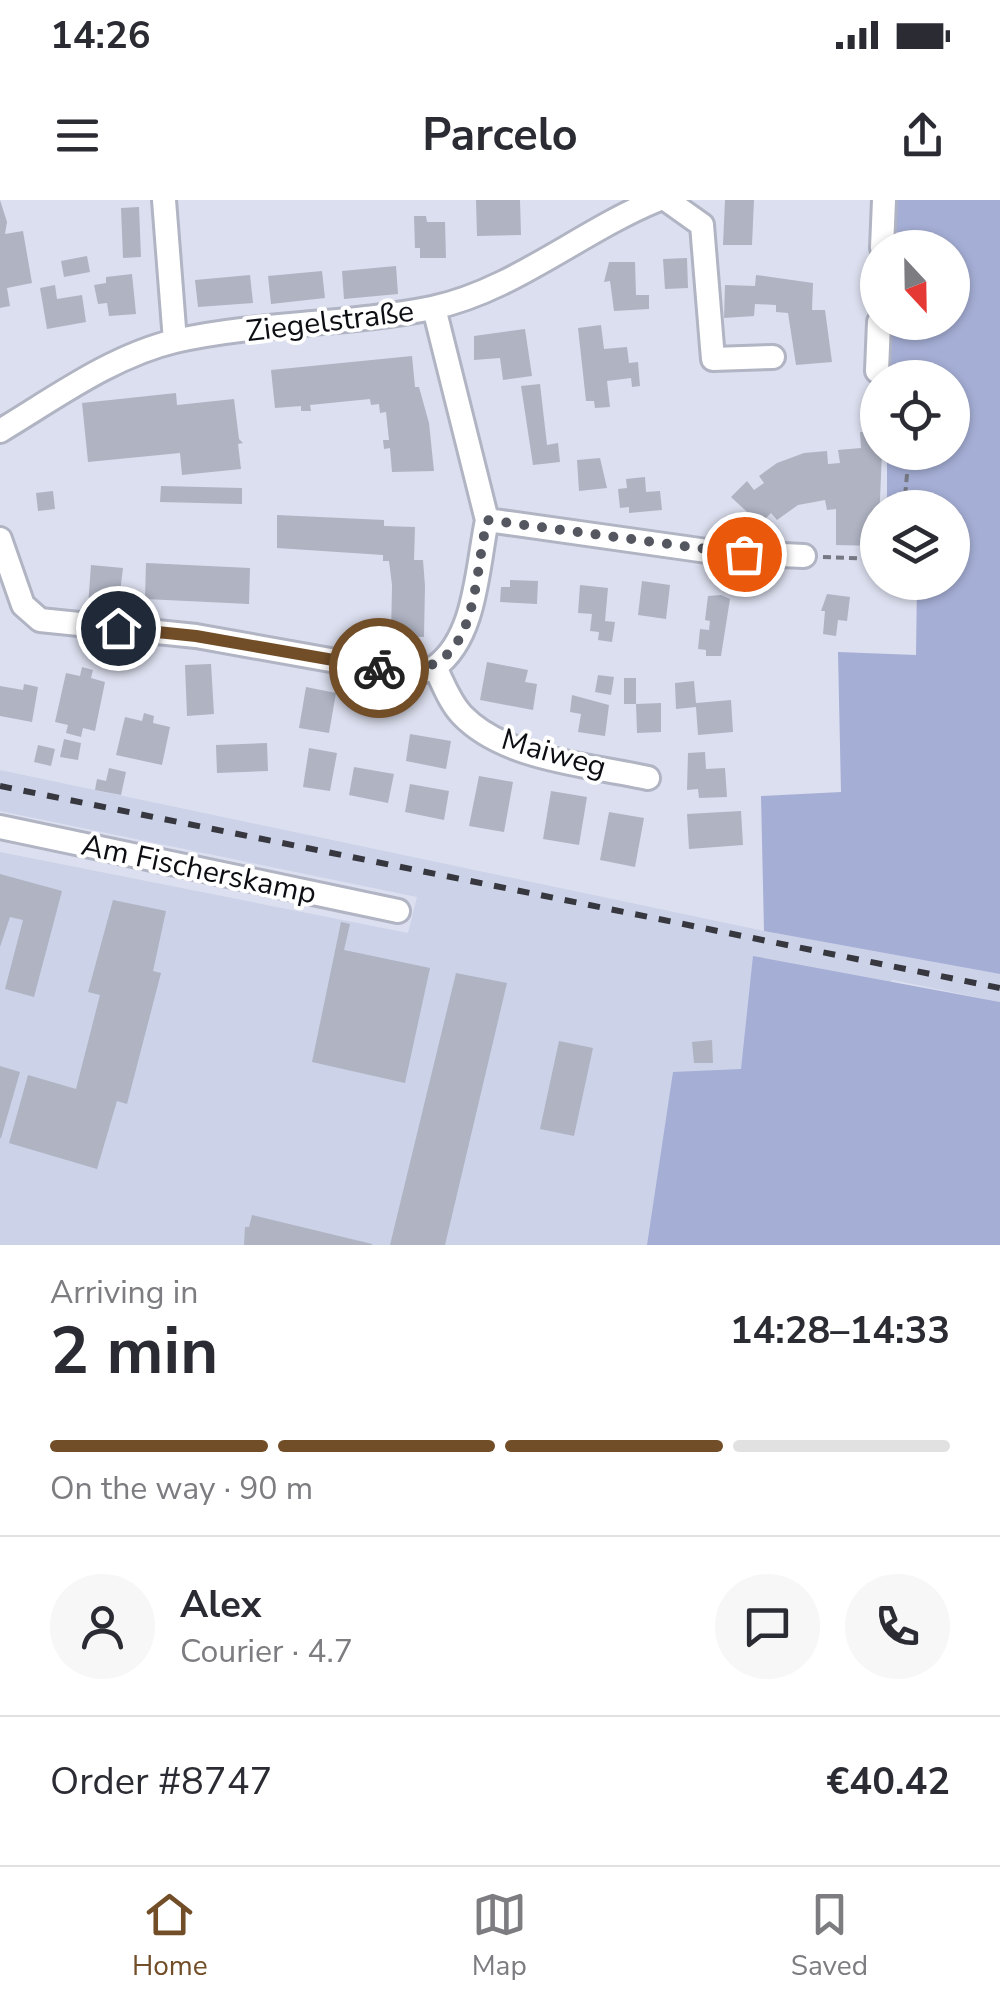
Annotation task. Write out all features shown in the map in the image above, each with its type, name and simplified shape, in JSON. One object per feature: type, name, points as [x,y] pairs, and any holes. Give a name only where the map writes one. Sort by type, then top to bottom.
[{"type":"street","points":[[164,200],[175,341]]},
{"type":"street","name":"Ziegelstraße","points":[[0,431],[119,361],[175,341],[434,308],[495,286],[608,220],[657,200]]},
{"type":"street","points":[[667,200],[702,225],[713,359],[773,357]]},
{"type":"street","points":[[883,230],[884,200]]},
{"type":"street","points":[[0,539],[24,605],[40,620],[196,636],[392,671],[421,672],[434,667],[449,657],[462,637],[487,520],[434,308]]},
{"type":"street","points":[[487,520],[714,552],[804,556]]},
{"type":"street","name":"Maiweg","points":[[434,667],[464,717],[490,735],[523,750],[648,778]]},
{"type":"street","name":"Am Fischerskamp","points":[[0,827],[398,911]]},
{"type":"path","points":[[804,556],[860,558]]},
{"type":"shaded area","points":[[889,200],[1000,200],[1000,974],[764,931],[761,796],[841,792],[838,652],[916,655],[917,600],[970,600],[970,490],[887,490],[887,470],[970,470],[970,360],[884,360],[884,340],[970,340],[970,230],[888,230]]},
{"type":"shaded area","points":[[0,770],[764,931],[1000,974],[1000,1002],[893,980],[742,1069],[659,1186],[647,1245],[0,1245],[0,852],[408,933],[417,897],[0,811]]},
{"type":"shaded area","points":[[753,956],[1000,1002],[1000,1245],[647,1245],[673,1072],[741,1069]]},
{"type":"building","points":[[0,200],[7,222],[5,234],[23,231],[32,283],[7,288],[10,306],[0,308]]},
{"type":"building","points":[[476,200],[520,200],[521,235],[477,236]]},
{"type":"building","points":[[725,200],[754,200],[752,245],[723,245]]},
{"type":"building","points":[[139,207],[141,257],[123,258],[121,208]]},
{"type":"building","points":[[414,216],[426,216],[427,222],[445,222],[446,258],[420,258],[420,248],[415,248]]},
{"type":"building","points":[[87,256],[90,272],[64,277],[61,261]]},
{"type":"building","points":[[687,258],[688,288],[665,289],[663,259]]},
{"type":"building","points":[[609,262],[635,262],[636,295],[649,295],[649,309],[614,311],[610,281],[604,282]]},
{"type":"building","points":[[396,266],[398,294],[344,299],[342,271]]},
{"type":"building","points":[[322,271],[325,298],[271,304],[268,276]]},
{"type":"building","points":[[132,274],[136,314],[109,316],[107,303],[98,304],[94,285],[106,283],[106,277]]},
{"type":"building","points":[[250,275],[253,303],[198,307],[195,280]]},
{"type":"building","points":[[756,275],[813,283],[812,310],[825,310],[832,362],[796,365],[788,313],[776,312],[776,305],[755,304],[754,316],[724,318],[725,285],[755,286]]},
{"type":"building","points":[[55,285],[57,299],[82,295],[86,322],[47,329],[40,288]]},
{"type":"building","points":[[601,325],[604,349],[627,347],[629,363],[638,362],[640,386],[632,387],[631,378],[607,381],[610,407],[595,408],[594,401],[586,401],[578,328]]},
{"type":"building","points":[[525,329],[532,376],[503,380],[500,358],[474,360],[474,336]]},
{"type":"building","points":[[412,356],[415,387],[419,387],[429,423],[434,471],[392,472],[390,448],[384,449],[383,440],[389,440],[386,412],[380,413],[379,404],[371,405],[370,399],[310,405],[311,411],[301,411],[301,406],[275,408],[271,370]]},
{"type":"building","points":[[540,384],[547,445],[558,443],[560,462],[533,465],[521,386]]},
{"type":"building","points":[[176,393],[177,405],[234,399],[239,439],[243,443],[238,444],[241,469],[182,475],[180,453],[88,462],[82,403]]},
{"type":"building","points":[[860,448],[860,470],[881,470],[880,490],[860,490],[860,546],[836,545],[836,509],[827,510],[825,500],[798,505],[777,520],[771,513],[760,524],[731,497],[747,481],[754,490],[764,483],[759,476],[777,463],[804,453],[827,451],[828,464],[840,463],[838,450]]},
{"type":"building","points":[[600,458],[607,488],[579,491],[577,460]]},
{"type":"building","points":[[645,477],[646,492],[660,491],[662,510],[629,513],[629,507],[620,508],[618,489],[627,488],[626,479]]},
{"type":"building","points":[[161,486],[242,488],[242,504],[160,502]]},
{"type":"building","points":[[53,491],[55,509],[38,511],[36,493]]},
{"type":"building","points":[[277,515],[384,520],[384,526],[415,527],[414,560],[423,560],[424,637],[391,636],[392,585],[389,561],[383,561],[383,555],[277,548]]},
{"type":"building","points":[[146,563],[250,568],[249,604],[145,599]]},
{"type":"building","points":[[91,565],[123,568],[118,609],[88,606]]},
{"type":"building","points":[[510,580],[538,581],[537,604],[500,602],[501,587],[510,587]]},
{"type":"building","points":[[642,581],[670,585],[666,619],[638,615]]},
{"type":"building","points":[[580,585],[608,588],[605,621],[615,622],[612,642],[598,640],[599,632],[590,631],[592,614],[578,613]]},
{"type":"building","points":[[827,594],[850,597],[847,621],[838,620],[836,636],[823,634],[825,611],[821,611]]},
{"type":"building","points":[[708,596],[730,599],[721,656],[706,656],[706,650],[698,649],[700,629],[709,630],[710,621],[705,620]]},
{"type":"building","points":[[487,662],[528,670],[525,682],[537,684],[533,710],[480,700]]},
{"type":"building","points":[[211,664],[214,714],[187,716],[185,665]]},
{"type":"building","points":[[82,667],[93,670],[91,678],[105,682],[95,731],[83,728],[81,737],[66,733],[68,725],[55,722],[66,673],[80,676]]},
{"type":"building","points":[[598,675],[614,677],[611,695],[595,692]]},
{"type":"building","points":[[624,678],[636,678],[636,704],[624,704]]},
{"type":"building","points":[[694,681],[696,703],[731,700],[733,732],[698,735],[696,707],[676,709],[675,683]]},
{"type":"building","points":[[24,684],[38,687],[32,722],[0,716],[0,686],[23,690]]},
{"type":"building","points":[[306,687],[336,693],[329,733],[299,728]]},
{"type":"building","points":[[572,695],[609,705],[605,736],[578,732],[581,714],[570,712]]},
{"type":"building","points":[[661,703],[661,732],[637,733],[636,704]]},
{"type":"building","points":[[144,713],[154,716],[153,723],[170,727],[162,765],[116,755],[125,717],[142,721]]},
{"type":"building","points":[[410,734],[451,741],[446,769],[406,761]]},
{"type":"building","points":[[64,739],[81,743],[78,760],[60,757]]},
{"type":"building","points":[[267,743],[268,771],[217,773],[216,745]]},
{"type":"building","points":[[38,745],[55,749],[51,766],[34,762]]},
{"type":"building","points":[[309,748],[337,753],[330,791],[303,787]]},
{"type":"building","points":[[705,752],[706,769],[725,768],[727,797],[699,798],[698,789],[687,790],[688,753]]},
{"type":"building","points":[[354,767],[394,774],[388,803],[349,795]]},
{"type":"building","points":[[109,768],[126,772],[121,795],[95,790],[97,779],[106,781]]},
{"type":"building","points":[[479,776],[513,782],[504,832],[469,826]]},
{"type":"building","points":[[410,784],[449,791],[444,820],[405,812]]},
{"type":"building","points":[[551,791],[587,797],[579,845],[543,839]]},
{"type":"building","points":[[741,811],[743,845],[689,849],[687,814]]},
{"type":"building","points":[[609,812],[644,818],[635,867],[600,860]]},
{"type":"building","points":[[0,874],[62,891],[34,997],[5,989],[23,920],[10,917],[0,947]]},
{"type":"building","points":[[113,900],[166,911],[153,971],[161,973],[127,1104],[117,1101],[97,1169],[9,1143],[28,1075],[76,1089],[100,995],[88,992]]},
{"type":"building","points":[[341,922],[350,924],[344,950],[430,968],[405,1083],[312,1062]]},
{"type":"building","points":[[456,973],[507,983],[445,1245],[390,1245]]},
{"type":"building","points":[[712,1040],[713,1063],[694,1063],[692,1042]]},
{"type":"building","points":[[559,1041],[593,1048],[574,1136],[540,1129]]},
{"type":"building","points":[[0,1066],[20,1072],[1,1138],[0,1138]]},
{"type":"building","points":[[252,1215],[372,1245],[244,1245],[245,1227],[249,1227]]},
{"type":"railway","points":[[0,786],[1000,988]]},
{"type":"way so far","points":[[379,668],[421,672],[449,657],[462,637],[487,520],[744,554]]},
{"type":"route","points":[[118,628],[196,636],[379,668]]}]
